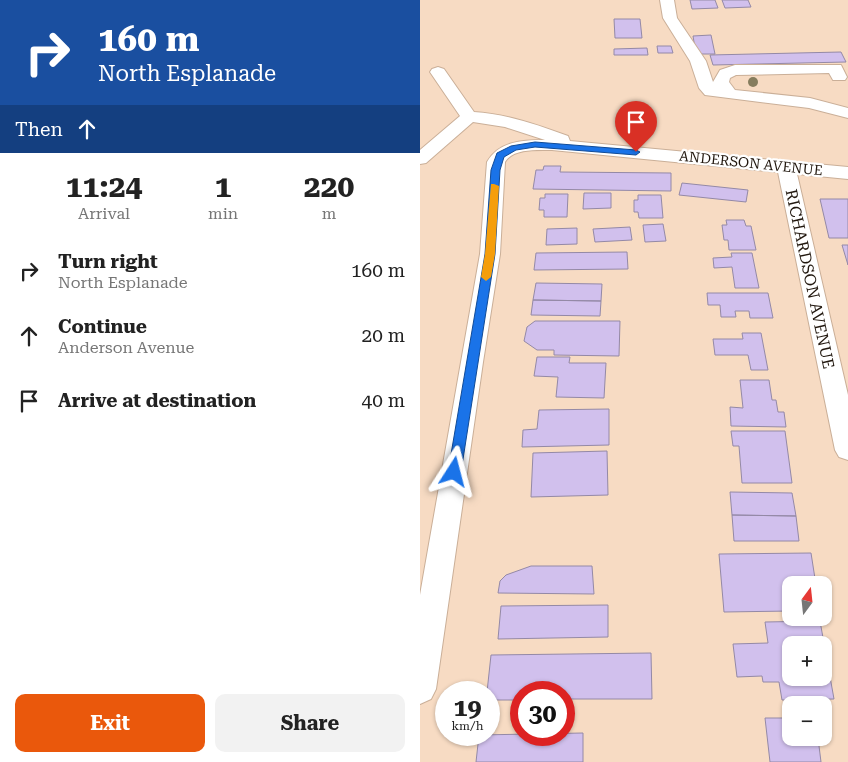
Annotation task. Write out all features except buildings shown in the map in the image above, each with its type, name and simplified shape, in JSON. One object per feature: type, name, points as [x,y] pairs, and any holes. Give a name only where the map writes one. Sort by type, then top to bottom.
[{"type":"street","points":[[667,0],[670,18],[698,61],[707,88],[717,94],[822,105],[848,113]]},
{"type":"street","points":[[731,95],[722,82],[722,77],[727,72],[747,69],[835,68],[839,77]]},
{"type":"street","points":[[767,69],[801,102]]},
{"type":"street","points":[[438,72],[469,117]]},
{"type":"street","points":[[420,158],[469,117],[483,118],[534,129],[579,147]]},
{"type":"street","name":"ANDERSON AVENUE","points":[[420,689],[471,362],[490,254],[496,162],[500,155],[506,151],[535,145],[579,147],[848,173]]},
{"type":"street","name":"RICHARDSON AVENUE","points":[[786,166],[841,385],[848,450]]},
{"type":"slow traffic","points":[[486,277],[490,254],[494,186]]},
{"type":"route","points":[[454,472],[490,254],[496,162],[500,155],[506,151],[535,145],[636,152]]}]
